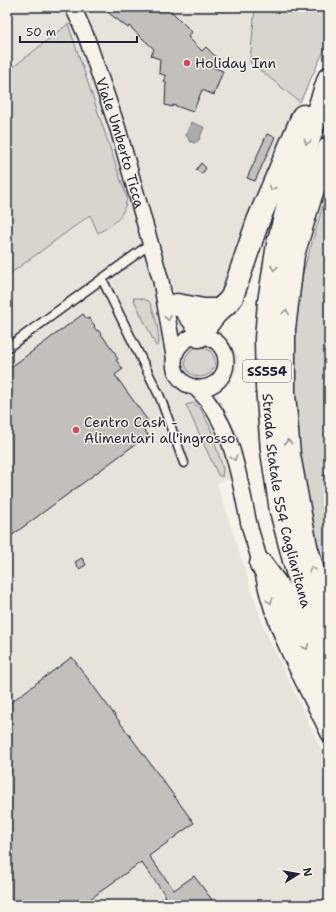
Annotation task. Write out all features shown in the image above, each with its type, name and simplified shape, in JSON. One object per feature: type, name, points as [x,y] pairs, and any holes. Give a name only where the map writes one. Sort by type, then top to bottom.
[{"type":"highway","points":[[199,336],[219,310],[228,304],[232,297],[258,221],[302,118],[329,78]]},
{"type":"highway","name":"Strada Statale 554 Cagliaritana","points":[[329,78],[292,190],[280,237],[269,302],[266,339],[267,386],[272,451],[282,511],[305,602],[329,663]]},
{"type":"highway","name":"Strada Statale 554 Cagliaritana","points":[[329,148],[311,195],[293,255],[284,329],[284,393],[289,455],[306,546],[321,598],[329,619]]},
{"type":"highway","points":[[178,305],[204,310],[219,310]]},
{"type":"highway","points":[[261,564],[278,587],[329,697]]},
{"type":"street","name":"Viale Umberto Ticca","points":[[73,7],[86,36],[118,129],[161,281],[174,356]]},
{"type":"street","name":"Viale Umberto Ticca","points":[[161,281],[194,326],[199,336]]},
{"type":"street","points":[[199,336],[207,337],[218,344],[225,354],[226,363],[224,372],[220,379],[213,385],[205,388],[188,386],[180,380],[173,365],[177,348],[190,338],[199,336]]},
{"type":"street","points":[[196,388],[216,413],[228,436],[236,463],[249,526],[261,564],[269,598],[287,647],[329,734]]},
{"type":"lane","points":[[7,348],[150,244]]},
{"type":"lane","points":[[102,279],[160,397],[184,463]]},
{"type":"path","points":[[329,464],[324,475],[329,502]]},
{"type":"shaded area","points":[[7,7],[255,7],[250,62],[300,102],[218,298],[216,327],[232,345],[239,358],[237,368],[230,383],[217,394],[239,436],[248,474],[217,483],[263,626],[329,766],[329,905],[7,905],[7,276],[91,214],[98,233],[63,28],[7,72]]},
{"type":"shaded area","points":[[255,7],[329,7],[329,40],[300,102],[250,62]]},
{"type":"shaded area","points":[[68,24],[127,198],[121,215],[109,227],[98,233],[90,215],[7,276],[7,72]]},
{"type":"shaded area","points":[[191,122],[204,127],[199,140],[194,143],[189,141],[188,137],[186,136]]},
{"type":"shaded area","points":[[329,185],[329,590],[313,540],[293,420],[294,317],[298,289]]},
{"type":"shaded area","points":[[133,298],[149,301],[151,305],[155,316],[158,333],[159,344],[156,346]]},
{"type":"shaded area","points":[[200,347],[210,352],[215,362],[210,372],[200,377],[190,372],[185,362],[190,352]]},
{"type":"shaded area","points":[[193,403],[201,409],[210,427],[223,469],[222,477],[218,475],[186,405]]},
{"type":"building","name":"Holiday Inn","points":[[101,7],[167,7],[192,32],[188,37],[202,51],[206,47],[216,57],[212,67],[223,71],[214,95],[202,90],[193,112],[173,105],[172,107],[165,105],[166,82],[164,82],[166,76],[159,73],[160,59],[151,56],[154,49],[129,26],[128,28]]},
{"type":"building","points":[[267,134],[275,137],[255,181],[247,178]]},
{"type":"building","points":[[201,163],[206,168],[202,174],[196,170]]},
{"type":"building","name":"Centro Cash - Alimentari all'ingrosso","points":[[83,314],[87,319],[89,318],[97,331],[98,330],[116,354],[115,355],[118,359],[116,360],[123,369],[115,375],[148,421],[141,425],[148,435],[7,539],[7,370]]},
{"type":"building","points":[[82,558],[86,565],[79,569],[75,562]]},
{"type":"building","points":[[72,657],[194,823],[149,856],[174,890],[194,876],[216,905],[153,905],[166,896],[141,862],[82,905],[7,905],[7,705]]},
{"type":"place","name":"Holiday Inn","points":[[187,63]]},
{"type":"place","name":"Centro Cash - Alimentari all'ingrosso","points":[[76,430]]}]
